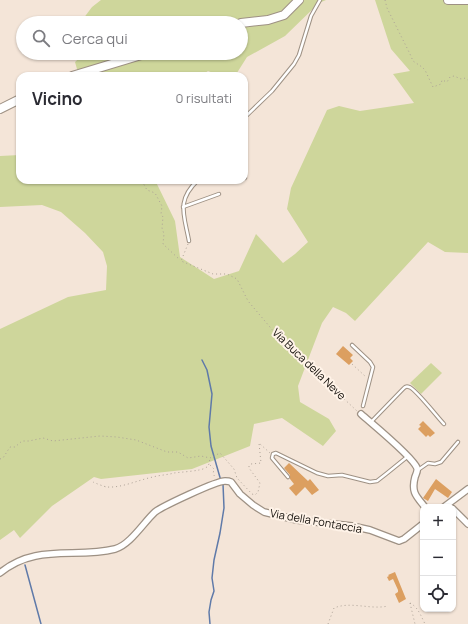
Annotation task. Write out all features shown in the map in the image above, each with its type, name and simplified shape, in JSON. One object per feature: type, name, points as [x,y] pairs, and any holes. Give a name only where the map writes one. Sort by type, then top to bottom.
[{"type":"street","points":[[248,22],[268,20],[284,15],[299,0]]},
{"type":"street","points":[[448,0],[468,0]]},
{"type":"street","points":[[85,72],[125,60]]},
{"type":"street","points":[[0,109],[16,101]]},
{"type":"street","points":[[361,412],[416,466],[418,470],[413,489],[414,493],[423,504]]},
{"type":"street","points":[[0,572],[22,559],[51,552],[95,551],[116,548],[127,542],[156,511],[221,481]]},
{"type":"street","name":"Via della Fontaccia","points":[[221,481],[231,482],[240,494],[264,512],[297,520],[352,526],[370,530],[399,541],[404,539],[420,526]]},
{"type":"street","points":[[452,504],[468,489]]},
{"type":"street","points":[[456,513],[468,524]]},
{"type":"lane","points":[[248,114],[272,91],[294,64],[299,55],[311,16],[320,0]]},
{"type":"lane","points":[[189,241],[183,207],[184,199],[187,193],[195,184]]},
{"type":"lane","points":[[183,207],[219,194]]},
{"type":"lane","points":[[352,346],[372,364],[373,369],[362,406]]},
{"type":"lane","points":[[370,422],[403,389],[408,386],[417,393],[444,424]]},
{"type":"lane","points":[[418,470],[428,463],[435,464],[441,462],[458,442]]},
{"type":"lane","points":[[288,477],[272,458],[274,453],[317,473],[328,476],[342,475],[370,482],[377,481],[407,456]]},
{"type":"path","points":[[385,0],[386,8],[410,54],[414,61],[425,70],[433,87],[441,84],[442,80],[447,82],[450,77],[454,76],[468,80]]},
{"type":"path","points":[[144,184],[147,190],[155,193],[162,206],[161,214],[164,234],[163,244],[180,261],[189,241]]},
{"type":"path","name":"Via Buca della Neve","points":[[180,261],[212,274],[227,274],[237,279],[248,302],[275,333],[361,412]]},
{"type":"path","points":[[352,364],[370,380]]},
{"type":"path","points":[[0,459],[3,458],[10,447],[15,447],[22,441],[29,442],[43,438],[53,441],[100,436],[117,437],[136,440],[167,452],[178,452],[188,458],[201,456],[210,458],[218,453],[221,454],[234,469],[237,478],[252,494],[256,495],[260,483],[249,466],[251,464],[261,463],[259,443],[272,455]]},
{"type":"path","points":[[93,482],[106,487],[119,486],[152,477],[169,475],[187,470],[201,470],[206,468],[209,464],[210,458]]},
{"type":"path","points":[[209,464],[213,467],[213,474],[221,481]]},
{"type":"path","points":[[415,624],[410,603],[415,605],[425,624]]},
{"type":"path","points":[[328,624],[334,608],[341,605],[364,607],[388,606]]},
{"type":"green space","points":[[101,0],[326,0],[319,3],[285,36],[248,56],[248,16],[85,16],[92,7]]},
{"type":"green space","points":[[375,0],[468,0],[468,253],[445,252],[428,242],[355,321],[346,313],[333,307],[322,323],[298,386],[300,402],[329,419],[336,431],[323,446],[282,418],[254,424],[250,446],[192,469],[101,479],[94,477],[52,506],[20,538],[14,530],[0,540],[0,329],[68,297],[106,290],[107,266],[103,252],[85,233],[61,212],[42,205],[0,207],[0,156],[16,155],[16,184],[157,184],[175,221],[180,257],[214,279],[239,271],[256,234],[283,263],[308,242],[287,209],[291,188],[327,110],[339,106],[360,111],[414,103],[393,74],[410,71],[391,49]]},
{"type":"green space","points":[[77,60],[245,60],[238,72],[78,72],[75,62]]},
{"type":"green space","points":[[431,363],[442,373],[421,394],[410,383]]},
{"type":"building","points":[[343,346],[353,355],[350,358],[353,361],[349,365],[336,354]]},
{"type":"building","points":[[423,421],[435,433],[430,437],[428,435],[426,437],[418,429],[421,426],[419,425]]},
{"type":"building","points":[[289,463],[308,481],[310,479],[319,490],[312,495],[305,487],[296,496],[289,488],[294,484],[290,479],[290,475],[284,468]]},
{"type":"building","points":[[436,479],[452,492],[448,498],[435,489],[428,501],[423,498]]},
{"type":"building","points":[[395,572],[406,599],[399,603],[395,594],[398,590],[393,579],[389,581],[387,577]]},
{"type":"waterway","points":[[202,360],[207,370],[212,394],[209,427],[211,446],[221,481]]},
{"type":"waterway","points":[[210,624],[209,612],[214,591],[212,578],[214,560],[224,508],[223,484]]},
{"type":"waterway","points":[[25,565],[41,624]]}]
